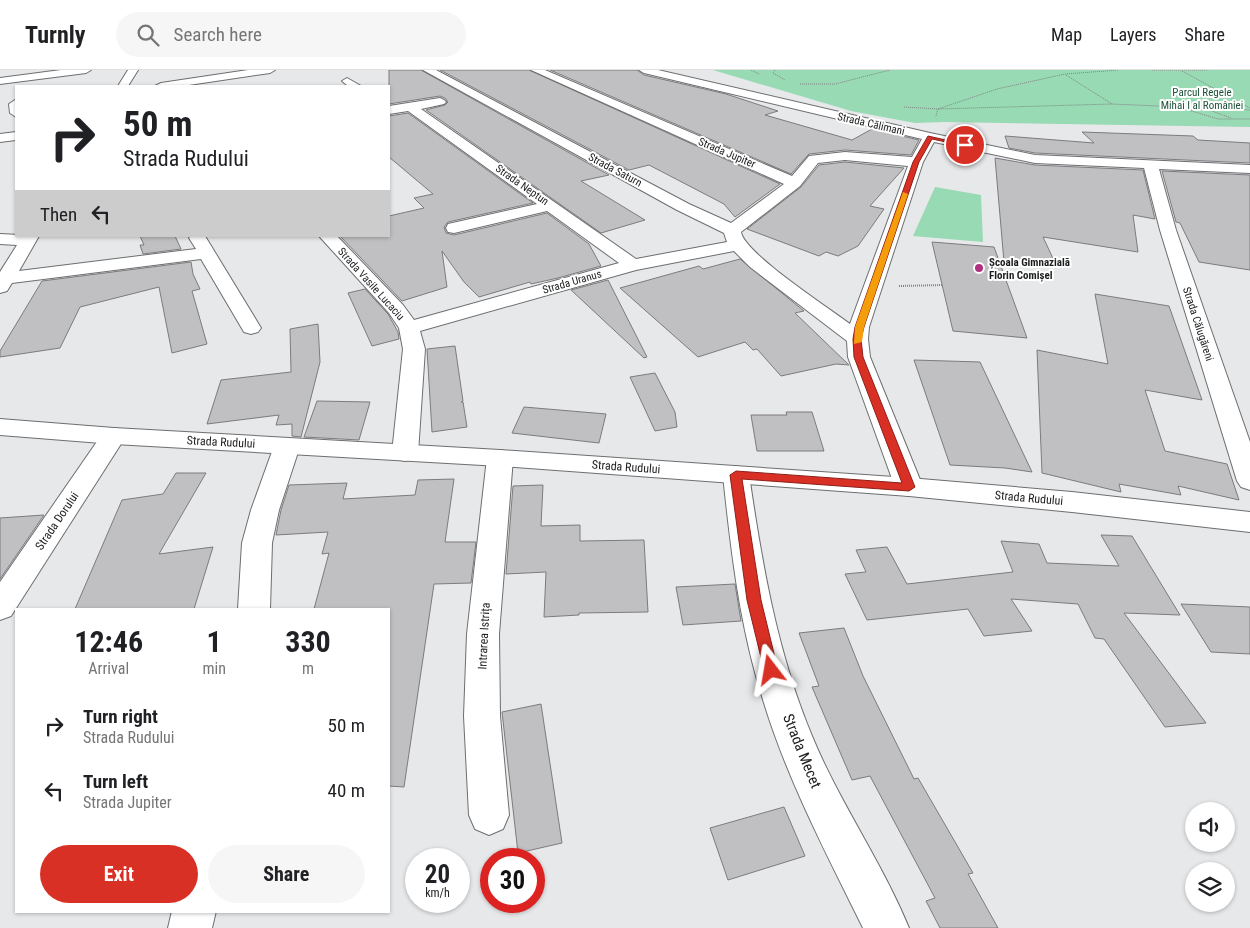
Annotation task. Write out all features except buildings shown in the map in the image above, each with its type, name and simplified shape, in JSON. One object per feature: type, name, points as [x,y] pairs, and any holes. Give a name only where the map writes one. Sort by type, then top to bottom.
[{"type":"street","points":[[0,82],[86,70]]},
{"type":"street","points":[[123,85],[133,70]]},
{"type":"street","points":[[168,85],[270,70]]},
{"type":"street","name":"Strada Saturn","points":[[428,70],[683,207],[735,238],[756,263],[857,339]]},
{"type":"street","name":"Strada Jupiter","points":[[536,70],[795,182]]},
{"type":"street","name":"Strada Călimani","points":[[644,70],[930,137],[1035,159],[1151,166],[1250,169]]},
{"type":"street","points":[[390,110],[440,102]]},
{"type":"street","name":"Strada Neptun","points":[[411,106],[633,265]]},
{"type":"street","points":[[0,138],[15,136]]},
{"type":"street","points":[[909,487],[866,380],[859,357],[857,339],[916,162],[930,137]]},
{"type":"street","points":[[735,238],[795,182],[810,162],[826,156],[916,162]]},
{"type":"street","name":"Strada Călugăreni","points":[[1151,166],[1168,230],[1250,481]]},
{"type":"street","points":[[454,228],[551,205]]},
{"type":"street","name":"Strada Vasile Lucaciu","points":[[328,237],[396,308],[409,328],[414,349],[405,452]]},
{"type":"street","points":[[0,239],[29,238]]},
{"type":"street","points":[[3,282],[29,238]]},
{"type":"street","name":"Strada Uranus","points":[[409,328],[735,238]]},
{"type":"street","points":[[3,282],[202,244],[251,328]]},
{"type":"street","name":"Strada Rudului","points":[[3,431],[405,452],[909,487],[1072,502],[1250,522]]},
{"type":"street","name":"Strada Dorului","points":[[0,607],[114,436]]},
{"type":"street","points":[[254,608],[257,543],[265,510],[287,446]]},
{"type":"street","name":"Intrarea Istrița","points":[[489,815],[482,716],[483,634],[500,458]]},
{"type":"street","name":"Strada Mecet","points":[[736,475],[754,600],[771,670],[799,748],[835,827],[887,928]]},
{"type":"street","points":[[190,928],[194,913]]},
{"type":"path","points":[[751,70],[763,75]]},
{"type":"path","points":[[775,70],[773,73],[786,80]]},
{"type":"path","points":[[807,87],[798,84],[835,84],[890,70]]},
{"type":"path","points":[[938,109],[997,89],[1065,74],[1119,70]]},
{"type":"path","points":[[1152,70],[1198,70]]},
{"type":"path","points":[[1194,70],[1208,70]]},
{"type":"path","points":[[1182,71],[1250,109]]},
{"type":"path","points":[[1065,74],[1112,104]]},
{"type":"path","points":[[904,107],[938,109],[1112,104],[1180,108],[1250,109]]},
{"type":"path","points":[[1180,108],[1218,119],[1250,119]]},
{"type":"path","points":[[1206,108],[1234,120]]},
{"type":"path","points":[[874,285],[891,287],[943,285]]},
{"type":"green space","name":"Parcul Regele Mihai I al României","points":[[713,70],[1250,70],[1250,127],[915,123],[851,111]]},
{"type":"green space","points":[[935,187],[981,195],[983,242],[913,236]]},
{"type":"slow traffic","points":[[857,342],[859,327],[905,194]]},
{"type":"place","name":"Școala Gimnazială Florin Comișel","points":[[979,268]]},
{"type":"route","points":[[771,670],[754,600],[736,475],[909,487],[866,380],[859,357],[857,339],[859,327],[916,162],[930,137],[965,145]]}]
